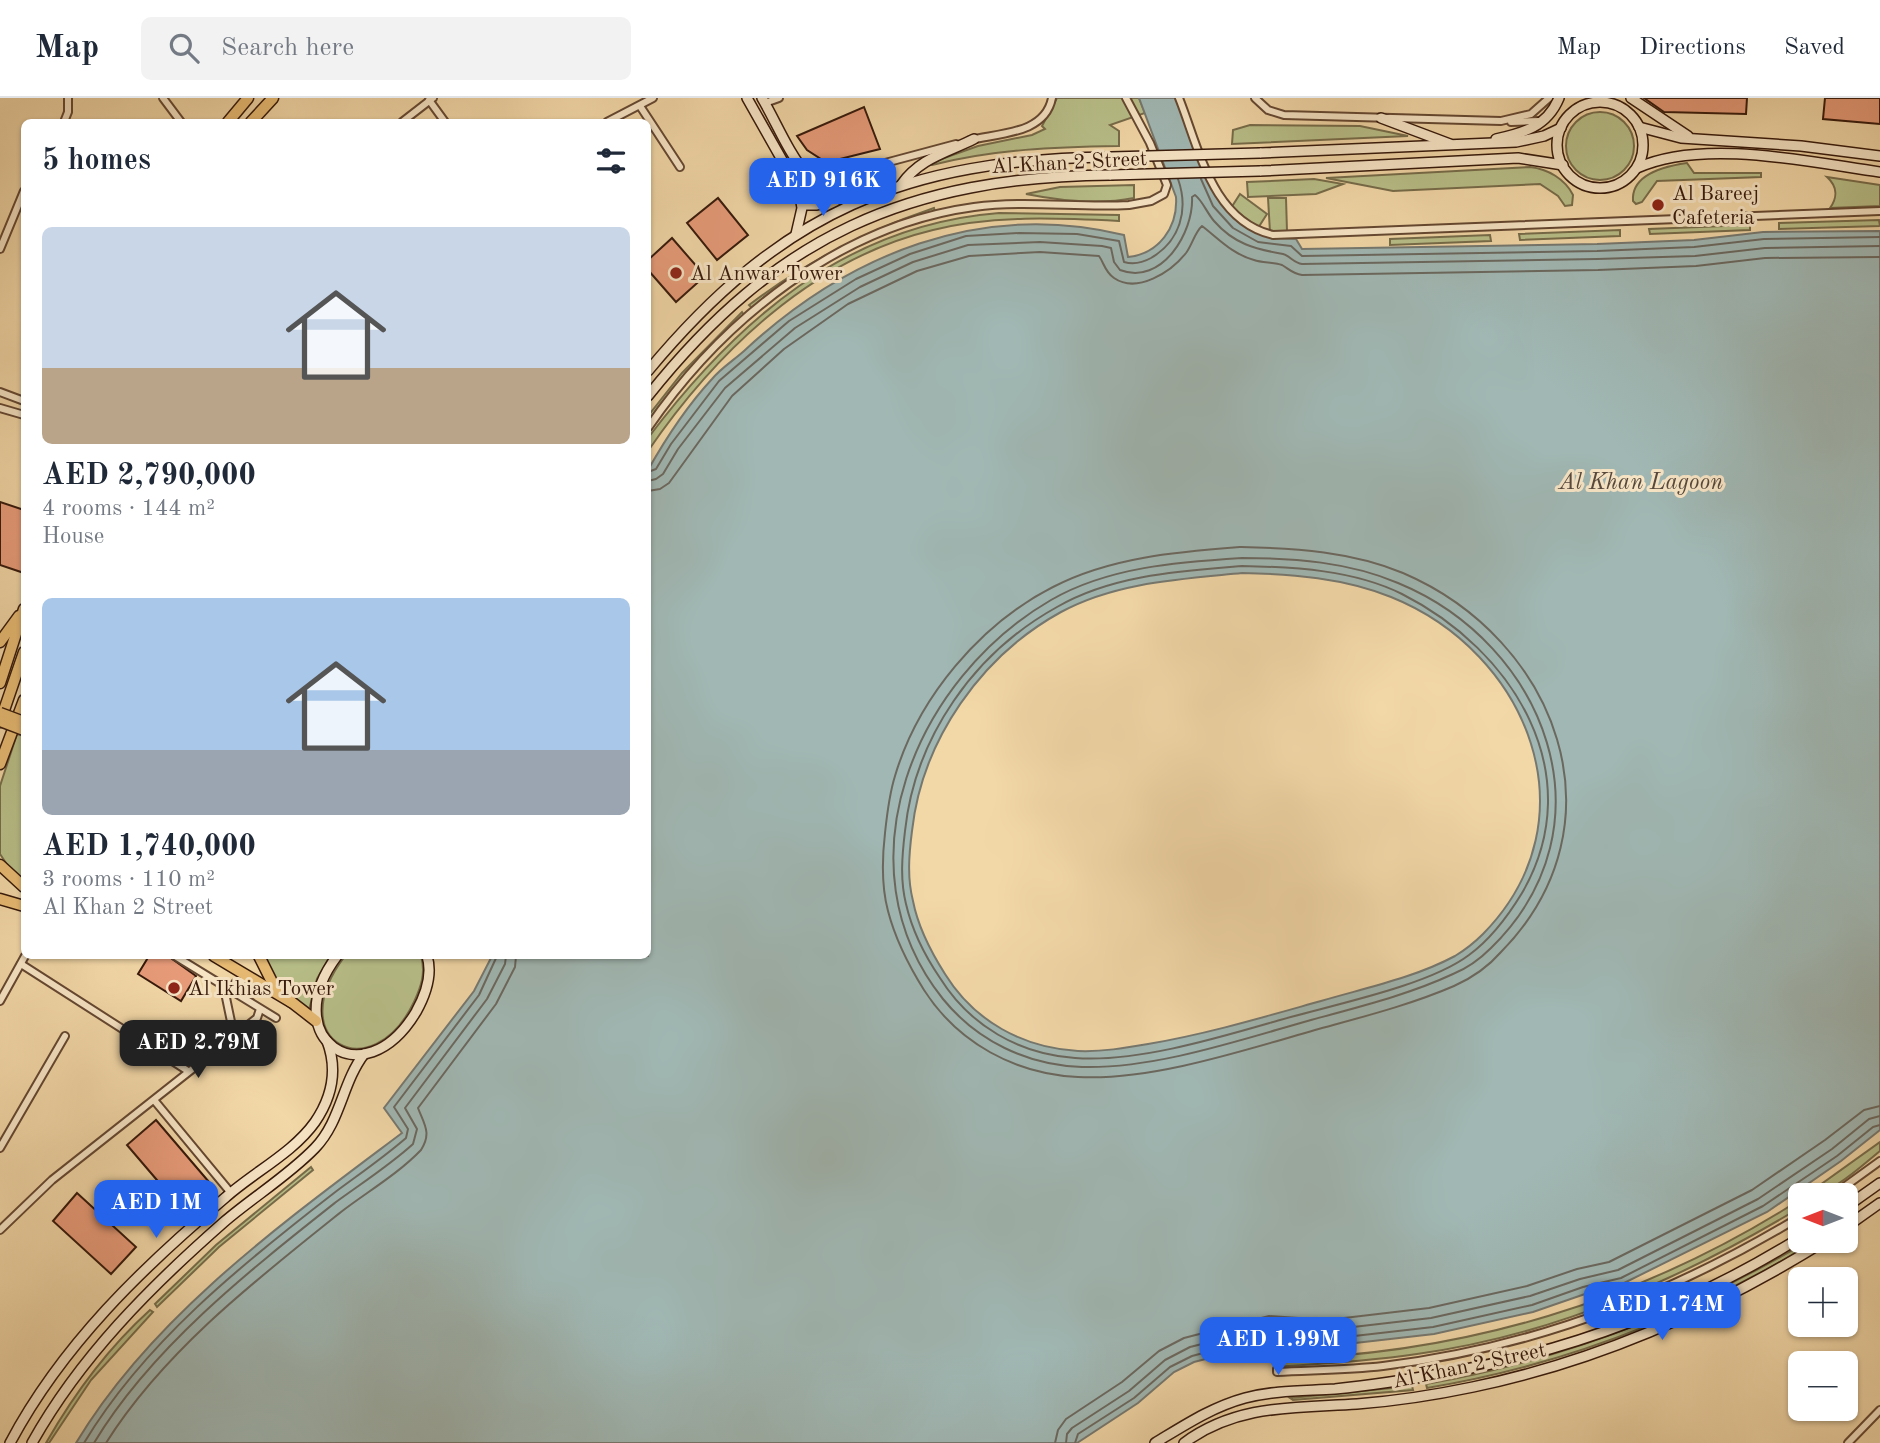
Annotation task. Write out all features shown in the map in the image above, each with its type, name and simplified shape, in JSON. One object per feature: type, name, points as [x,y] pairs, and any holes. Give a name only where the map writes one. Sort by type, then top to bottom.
[{"type":"main road","points":[[230,119],[248,98]]},
{"type":"main road","points":[[747,98],[797,185],[802,201],[796,234]]},
{"type":"main road","points":[[1474,145],[1525,132],[1544,120],[1559,98]]},
{"type":"main road","points":[[1575,98],[1571,114],[1561,128],[1558,147],[1563,165],[1576,180],[1599,188],[1623,181],[1637,167],[1669,156],[1692,154],[1806,161],[1880,172]]},
{"type":"main road","points":[[1631,98],[1692,139]]},
{"type":"main road","points":[[253,119],[267,100]]},
{"type":"main road","points":[[764,100],[808,176],[822,190],[839,199],[858,202]]},
{"type":"main road","points":[[1571,114],[1586,105],[1606,101],[1626,112],[1639,127],[1643,148],[1637,167]]},
{"type":"main road","points":[[1381,118],[1455,146]]},
{"type":"main road","points":[[1639,127],[1660,134],[1692,139],[1880,156]]},
{"type":"main road","name":"Al Khan 2 Street","points":[[651,368],[722,291],[796,234],[858,202],[901,185],[951,171],[997,163],[1111,157],[1474,145],[1526,141],[1561,128]]},
{"type":"main road","points":[[901,185],[910,173],[928,159],[974,139]]},
{"type":"main road","points":[[1806,161],[1810,153],[1816,152],[1842,155],[1856,153]]},
{"type":"main road","name":"Al Khan 2 Street","points":[[651,392],[698,337],[753,287],[808,248],[847,227],[913,201],[961,188],[1020,179],[1260,171],[1507,158],[1541,160],[1563,165]]},
{"type":"main road","points":[[802,201],[807,205],[817,205],[822,197],[822,190]]},
{"type":"main road","points":[[0,642],[21,614]]},
{"type":"main road","points":[[0,683],[21,619]]},
{"type":"main road","points":[[21,661],[0,722],[21,729]]},
{"type":"main road","points":[[0,764],[21,708]]},
{"type":"main road","points":[[0,713],[21,721]]},
{"type":"main road","points":[[0,774],[5,751]]},
{"type":"main road","points":[[0,865],[21,884]]},
{"type":"main road","points":[[0,899],[21,905]]},
{"type":"main road","points":[[220,959],[291,1002]]},
{"type":"main road","points":[[261,959],[272,986],[316,1021]]},
{"type":"main road","points":[[10,1443],[44,1386],[90,1326],[153,1262],[231,1193],[299,1140],[317,1119],[332,1083],[332,1059],[314,1011],[319,990],[335,959]]},
{"type":"main road","points":[[428,959],[430,968]]},
{"type":"main road","points":[[327,1041],[341,1051],[364,1054],[386,1046],[407,1025],[426,992],[430,968],[434,959]]},
{"type":"main road","points":[[32,1443],[73,1378],[132,1309],[218,1227],[322,1140],[336,1117],[349,1079],[364,1054]]},
{"type":"main road","points":[[1858,1199],[1880,1183]]},
{"type":"main road","points":[[1858,1219],[1880,1203]]},
{"type":"main road","name":"Al Khan 2 Street","points":[[1155,1443],[1210,1411],[1258,1395],[1402,1381],[1485,1365],[1556,1347],[1606,1331],[1693,1295],[1788,1245]]},
{"type":"main road","name":"Al Khan 2 Street","points":[[1184,1443],[1224,1420],[1261,1410],[1359,1404],[1428,1395],[1541,1369],[1621,1342],[1694,1312],[1757,1281],[1805,1253]]},
{"type":"main road","points":[[1284,1391],[1285,1407]]},
{"type":"main road","points":[[1258,1395],[1261,1410]]},
{"type":"street","points":[[65,119],[68,98]]},
{"type":"street","points":[[163,98],[179,119]]},
{"type":"street","points":[[613,119],[653,98]]},
{"type":"street","points":[[764,100],[779,98]]},
{"type":"street","points":[[801,165],[821,173],[844,174],[1035,124],[1047,112],[1052,98]]},
{"type":"street","points":[[651,424],[699,363],[757,307],[805,272],[861,242],[923,218],[976,206],[1129,205],[1151,201],[1164,194],[1167,186],[1150,143],[1126,98]]},
{"type":"street","points":[[1179,98],[1212,183],[1222,201],[1245,224],[1273,235],[1880,211]]},
{"type":"street","points":[[1255,98],[1268,110],[1284,115],[1519,123],[1544,120]]},
{"type":"street","points":[[1501,121],[1531,114],[1549,98]]},
{"type":"street","points":[[405,119],[431,99],[443,119]]},
{"type":"street","points":[[640,106],[649,119]]},
{"type":"street","points":[[651,123],[680,167]]},
{"type":"street","points":[[0,249],[21,198]]},
{"type":"street","points":[[0,392],[21,400]]},
{"type":"street","points":[[0,408],[21,414]]},
{"type":"street","points":[[0,1001],[24,959]]},
{"type":"street","points":[[180,959],[276,1018]]},
{"type":"street","points":[[21,964],[188,1071]]},
{"type":"street","points":[[234,968],[235,983]]},
{"type":"street","points":[[227,989],[249,978]]},
{"type":"street","points":[[227,989],[234,1036]]},
{"type":"street","points":[[0,1230],[52,1180],[257,1018],[261,1009]]},
{"type":"street","points":[[0,1148],[65,1035]]},
{"type":"street","points":[[154,1100],[231,1193]]},
{"type":"street","points":[[1850,1183],[1880,1161]]},
{"type":"street","points":[[1277,1369],[1277,1372],[1349,1369],[1412,1362],[1487,1348],[1556,1329],[1629,1303],[1699,1273],[1788,1223]]},
{"type":"street","points":[[1848,1443],[1880,1410]]},
{"type":"green space","points":[[1057,98],[1139,98],[1145,113],[1110,125],[1119,131],[1119,146],[1025,150],[979,155],[932,165],[930,163],[978,146],[1032,135],[1045,129],[1042,126]]},
{"type":"green space","points":[[1593,112],[1607,112],[1619,117],[1629,127],[1634,146],[1629,165],[1619,175],[1607,180],[1593,180],[1581,175],[1571,165],[1566,153],[1566,139],[1571,127],[1581,117]]},
{"type":"green space","points":[[1250,125],[1360,126],[1408,136],[1232,144],[1233,130]]},
{"type":"green space","points":[[1687,163],[1694,173],[1761,173],[1761,177],[1657,181],[1642,202],[1636,204],[1633,201],[1638,184],[1651,173]]},
{"type":"green space","points":[[1530,167],[1543,170],[1561,180],[1573,195],[1572,205],[1565,206],[1558,196],[1540,184],[1393,191],[1326,178]]},
{"type":"green space","points":[[1827,177],[1880,185],[1880,206],[1830,208],[1835,192]]},
{"type":"green space","points":[[1314,179],[1343,184],[1316,194],[1248,197],[1247,182]]},
{"type":"green space","points":[[1134,185],[1134,198],[1107,201],[1066,200],[1026,194],[1060,187]]},
{"type":"green space","points":[[1240,194],[1267,214],[1258,228],[1231,208]]},
{"type":"green space","points":[[1268,198],[1286,198],[1287,231],[1270,232]]},
{"type":"green space","points":[[934,208],[935,213],[837,251],[792,278],[752,308],[749,305],[815,261],[861,237]]},
{"type":"green space","points":[[999,213],[1119,215],[1119,221],[1025,219],[955,225],[889,244],[847,263],[771,314],[736,345],[704,379],[651,447],[651,434],[682,395],[758,318],[800,286],[844,258],[892,237],[944,221]]},
{"type":"green space","points":[[1879,220],[1880,226],[1779,229],[1779,223]]},
{"type":"green space","points":[[1750,225],[1750,230],[1650,234],[1649,229]]},
{"type":"green space","points":[[1620,230],[1620,236],[1520,240],[1519,234]]},
{"type":"green space","points":[[1490,235],[1491,241],[1390,245],[1390,239]]},
{"type":"green space","points":[[742,312],[744,315],[698,360],[651,417],[651,412],[682,373]]},
{"type":"green space","points":[[17,734],[21,735],[21,878],[10,869],[0,854],[0,786]]},
{"type":"green space","points":[[266,959],[328,959],[317,979],[309,1010],[282,986]]},
{"type":"green space","points":[[343,959],[422,959],[422,980],[414,1002],[396,1029],[376,1044],[357,1049],[339,1044],[327,1031],[322,1011],[328,986]]},
{"type":"green space","points":[[1880,1142],[1880,1151],[1845,1179],[1839,1183],[1823,1183]]},
{"type":"green space","points":[[311,1167],[313,1170],[219,1247],[157,1307],[155,1304],[216,1245]]},
{"type":"green space","points":[[1788,1207],[1788,1215],[1710,1258],[1664,1280],[1568,1318],[1468,1345],[1417,1354],[1275,1367],[1275,1359],[1414,1347],[1482,1334],[1549,1316],[1678,1266],[1740,1235]]},
{"type":"green space","points":[[1788,1253],[1795,1253],[1677,1314],[1580,1351],[1530,1366],[1427,1388],[1426,1384],[1527,1362],[1624,1330],[1763,1267]]},
{"type":"green space","points":[[150,1310],[153,1312],[91,1380],[49,1443],[46,1443],[93,1372]]},
{"type":"green space","points":[[1412,1386],[1413,1390],[1293,1400],[1290,1398]]},
{"type":"water","name":"Al Khan Lagoon","points":[[1139,98],[1176,98],[1210,181],[1226,209],[1247,228],[1277,238],[1296,239],[1302,249],[1597,244],[1694,240],[1763,232],[1880,231],[1880,1130],[1809,1183],[1788,1183],[1788,1198],[1767,1212],[1616,1287],[1585,1294],[1533,1312],[1434,1334],[1329,1346],[1272,1342],[1194,1362],[1174,1372],[1138,1403],[1077,1443],[76,1443],[107,1397],[143,1353],[182,1312],[267,1236],[402,1133],[384,1108],[474,991],[490,959],[651,959],[651,465],[677,423],[719,371],[784,317],[827,287],[872,262],[919,244],[968,231],[1019,225],[1071,226],[1124,235],[1128,257],[1149,251],[1157,245],[1174,219],[1176,197]],"holes":[[[1242,573],[1336,581],[1391,597],[1439,623],[1479,657],[1510,697],[1531,743],[1540,791],[1536,841],[1517,889],[1483,934],[1455,956],[1406,976],[1257,1019],[1170,1040],[1096,1051],[1058,1049],[1019,1038],[985,1018],[957,991],[930,948],[915,911],[909,875],[912,831],[918,797],[928,765],[942,733],[981,677],[1005,652],[1032,630],[1061,612],[1104,594],[1150,583]]]},
{"type":"building","points":[[1644,98],[1747,98],[1746,114],[1664,112]]},
{"type":"building","points":[[1825,98],[1880,98],[1880,124],[1823,119]]},
{"type":"building","points":[[864,107],[880,149],[832,161],[821,159],[807,150],[797,136]]},
{"type":"building","points":[[718,198],[748,235],[717,260],[687,223]]},
{"type":"building","name":"Al Anwar Tower","points":[[672,238],[705,276],[676,302],[651,273],[651,257]]},
{"type":"building","points":[[0,502],[21,509],[21,572],[0,565]]},
{"type":"building","name":"Al Ikhias Tower","points":[[147,959],[172,959],[196,976],[181,1001],[138,974]]},
{"type":"building","points":[[156,1120],[209,1182],[180,1207],[127,1145]]},
{"type":"building","points":[[77,1193],[136,1247],[111,1274],[53,1221]]},
{"type":"place","name":"Al Bareej Cafeteria","points":[[1658,205]]},
{"type":"place","name":"Al Anwar Tower","points":[[676,273]]},
{"type":"place","name":"Al Ikhias Tower","points":[[174,988]]}]
